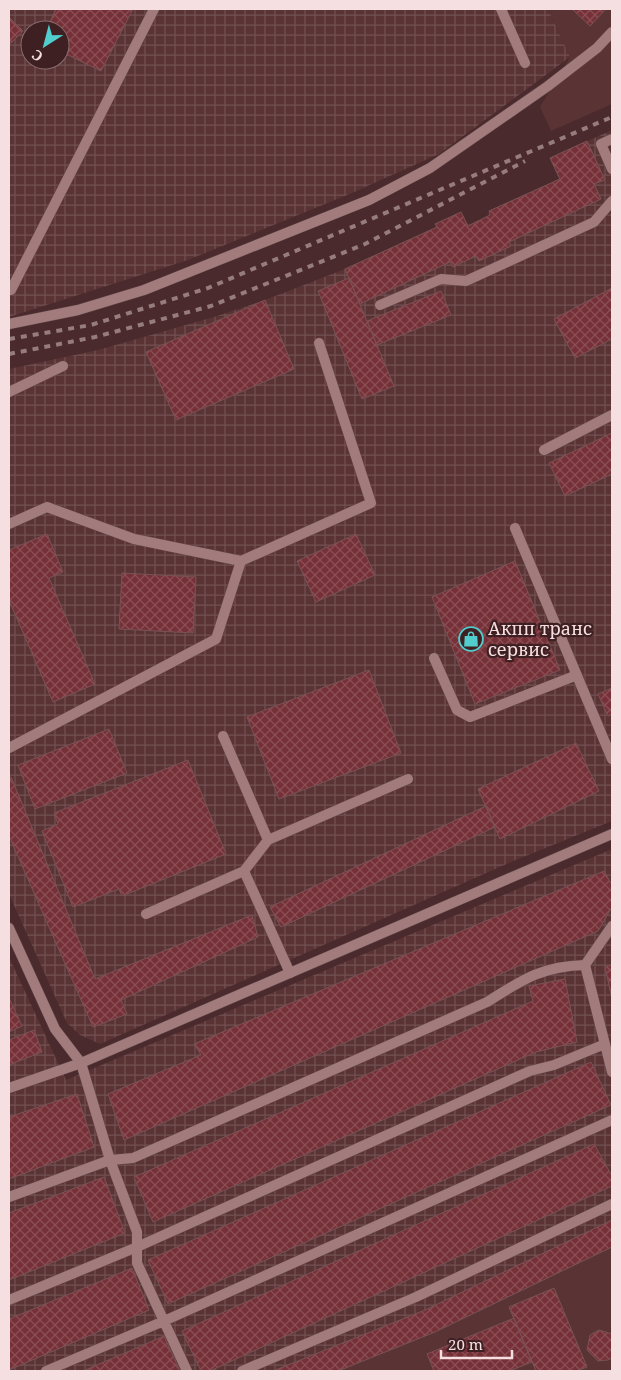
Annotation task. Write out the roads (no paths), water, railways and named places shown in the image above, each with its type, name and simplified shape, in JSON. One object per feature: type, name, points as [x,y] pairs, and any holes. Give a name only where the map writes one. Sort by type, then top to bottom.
[{"type":"street","points":[[11,290],[154,9]]},
{"type":"street","points":[[501,9],[525,63]]},
{"type":"street","points":[[9,324],[78,310],[144,290],[369,200],[430,168],[548,86],[597,48],[612,32]]},
{"type":"street","points":[[612,139],[601,144],[612,170]]},
{"type":"street","points":[[380,305],[441,279],[466,281],[594,222],[612,201]]},
{"type":"street","points":[[9,524],[48,506],[134,539],[241,561],[371,503],[320,343]]},
{"type":"street","points":[[9,392],[63,366]]},
{"type":"street","points":[[544,450],[612,415]]},
{"type":"street","points":[[515,528],[612,759]]},
{"type":"street","points":[[9,748],[216,639],[241,561]]},
{"type":"street","points":[[434,658],[457,710],[470,717],[577,675]]},
{"type":"street","points":[[223,736],[268,840]]},
{"type":"street","points":[[146,914],[244,871],[268,840],[408,779]]},
{"type":"street","points":[[9,1088],[81,1063],[612,834]]},
{"type":"street","points":[[244,871],[290,973]]},
{"type":"street","points":[[612,926],[585,965],[612,1072]]},
{"type":"street","points":[[9,928],[54,1029],[81,1063],[110,1160],[137,1232],[137,1263],[187,1371]]},
{"type":"street","points":[[9,1197],[110,1160],[133,1158],[487,1002],[526,977],[561,966],[585,965]]},
{"type":"street","points":[[9,1300],[138,1247],[530,1071],[554,1065],[605,1044]]},
{"type":"street","points":[[46,1371],[164,1322],[612,1120]]},
{"type":"street","points":[[242,1371],[416,1297],[612,1204]]},
{"type":"railway","points":[[9,339],[91,325],[208,288],[612,117]]},
{"type":"railway","points":[[9,354],[95,337],[211,306],[365,244],[525,161]]},
{"type":"place","name":"Акпп транс сервис","points":[[471,639]]}]
